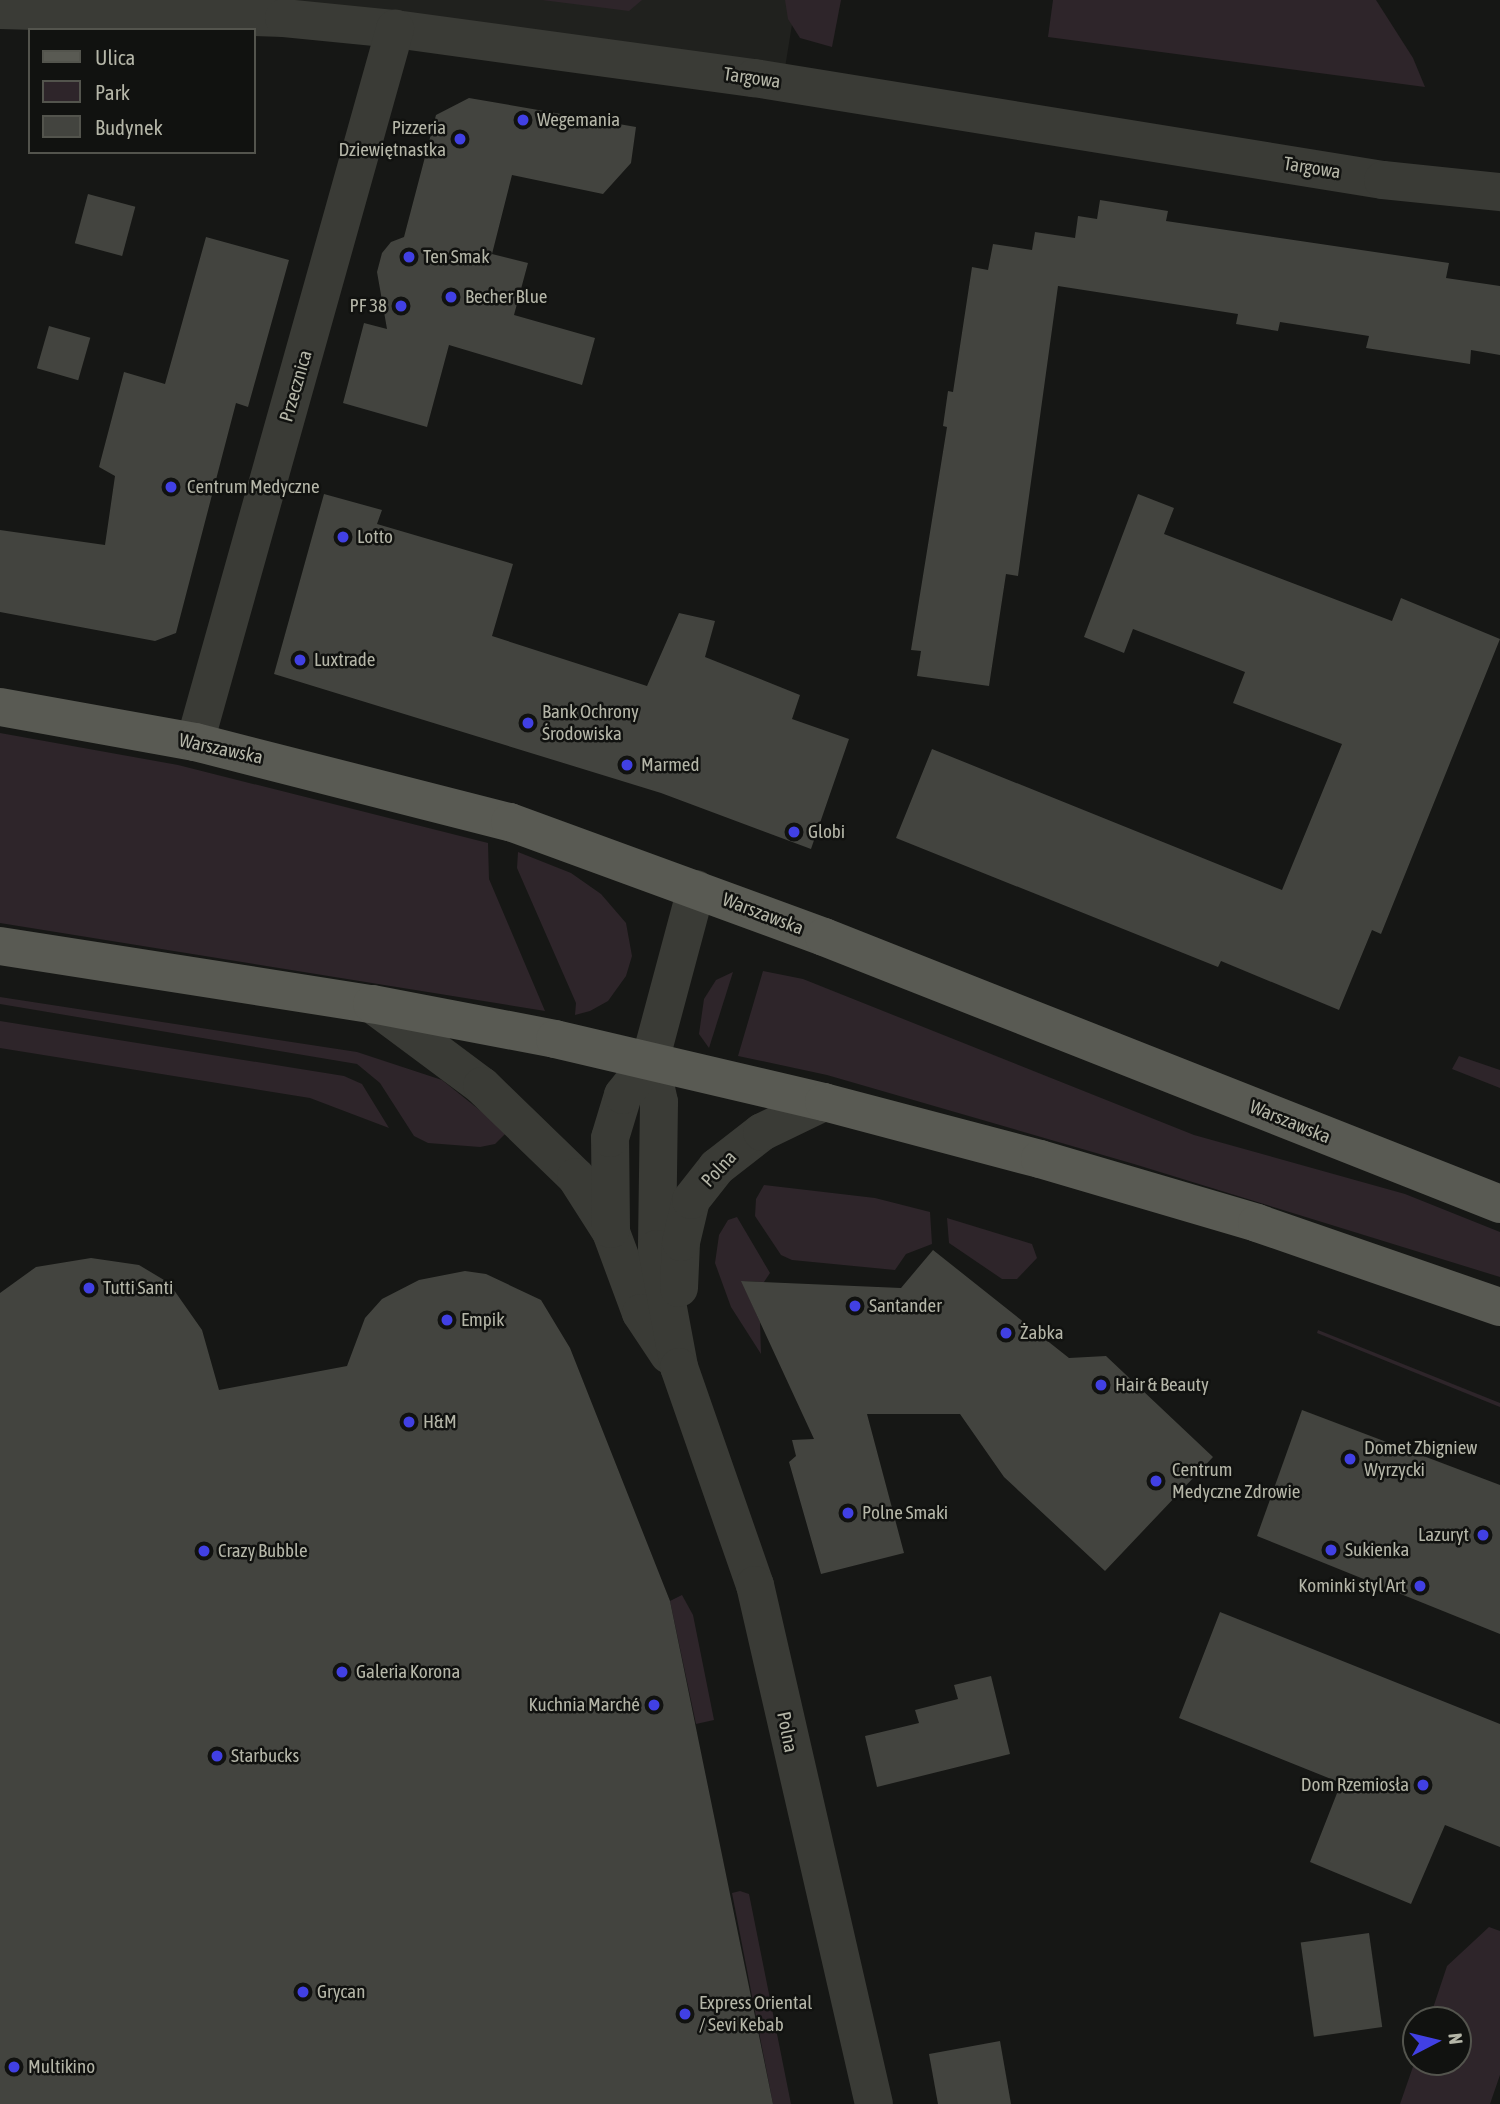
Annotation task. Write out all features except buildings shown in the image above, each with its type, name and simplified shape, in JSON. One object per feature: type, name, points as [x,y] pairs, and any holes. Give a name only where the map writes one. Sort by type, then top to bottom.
[{"type":"main road","name":"Warszawska","points":[[0,707],[195,742],[510,822],[696,889],[1500,1204]]},
{"type":"main road","points":[[0,946],[372,1004],[650,1060],[1040,1158],[1256,1223],[1500,1307]]},
{"type":"street","name":"Targowa","points":[[0,10],[285,9],[395,29],[754,78],[1383,180],[1500,192]]},
{"type":"street","name":"Przecznica","points":[[195,742],[395,29]]},
{"type":"street","name":"Polna","points":[[611,1231],[610,1138],[623,1095],[650,1060],[696,889]]},
{"type":"street","name":"Polna","points":[[372,1004],[482,1086],[576,1177],[611,1231],[641,1312],[679,1367]]},
{"type":"street","name":"Polna","points":[[650,1060],[659,1102],[656,1249],[679,1367],[709,1442],[755,1585],[874,2104]]},
{"type":"street","name":"Polna","points":[[679,1367],[681,1242],[691,1200],[739,1147],[824,1102]]},
{"type":"shaded area","points":[[0,0],[796,0],[784,74]]},
{"type":"green space","points":[[542,0],[642,0],[629,11]]},
{"type":"green space","points":[[785,0],[841,0],[832,47],[800,38],[788,19]]},
{"type":"green space","points":[[1053,0],[1376,0],[1413,58],[1425,87],[1048,37]]},
{"type":"green space","points":[[0,733],[178,765],[488,843],[489,879],[545,1011],[0,923]]},
{"type":"green space","points":[[518,852],[571,873],[601,894],[626,923],[632,956],[626,976],[608,1001],[590,1011],[575,1015],[576,1003],[517,868]]},
{"type":"green space","points":[[763,971],[803,979],[1194,1135],[1405,1194],[1500,1232],[1500,1277],[1134,1164],[827,1075],[738,1056]]},
{"type":"green space","points":[[733,972],[709,1048],[699,1034],[704,999],[716,980]]},
{"type":"green space","points":[[0,997],[357,1052],[442,1080],[507,1132],[495,1144],[480,1147],[428,1143],[414,1136],[380,1083],[357,1064],[0,1004]]},
{"type":"green space","points":[[0,1021],[344,1076],[362,1084],[389,1128],[310,1098],[0,1048]]},
{"type":"green space","points":[[1459,1056],[1500,1070],[1500,1088],[1452,1069]]},
{"type":"green space","points":[[764,1185],[875,1198],[930,1212],[932,1244],[906,1254],[895,1270],[792,1260],[781,1255],[755,1216],[756,1199]]},
{"type":"green space","points":[[737,1217],[770,1273],[764,1282],[742,1281],[760,1322],[761,1354],[731,1307],[715,1263],[719,1235],[728,1220]]},
{"type":"green space","points":[[947,1218],[1032,1244],[1037,1258],[1017,1279],[1002,1279],[949,1243]]},
{"type":"green space","points":[[1318,1330],[1500,1403],[1500,1407],[1317,1333]]},
{"type":"green space","points":[[682,1595],[693,1615],[714,1720],[696,1724],[670,1601]]},
{"type":"green space","points":[[740,1891],[749,1894],[791,2104],[773,2104],[732,1893]]},
{"type":"green space","points":[[1489,1927],[1500,1931],[1500,2075],[1490,2104],[1400,2104],[1410,2076],[1472,2076],[1472,2006],[1434,2006],[1447,1966]]},
{"type":"place","name":"Wegemania","points":[[523,120]]},
{"type":"place","name":"Pizzeria Dziewiętnastka","points":[[460,139]]},
{"type":"place","name":"Ten Smak","points":[[409,257]]},
{"type":"place","name":"Becher Blue","points":[[451,297]]},
{"type":"place","name":"PF 38","points":[[401,306]]},
{"type":"place","name":"Centrum Medyczne","points":[[171,487]]},
{"type":"place","name":"Lotto","points":[[343,537]]},
{"type":"place","name":"Luxtrade","points":[[300,660]]},
{"type":"place","name":"Bank Ochrony Środowiska","points":[[528,723]]},
{"type":"place","name":"Marmed","points":[[627,765]]},
{"type":"place","name":"Globi","points":[[794,832]]},
{"type":"place","name":"Tutti Santi","points":[[89,1288]]},
{"type":"place","name":"Santander","points":[[855,1306]]},
{"type":"place","name":"Empik","points":[[447,1320]]},
{"type":"place","name":"Żabka","points":[[1006,1333]]},
{"type":"place","name":"Hair & Beauty","points":[[1101,1385]]},
{"type":"place","name":"H&M","points":[[409,1422]]},
{"type":"place","name":"Domet Zbigniew Wyrzycki","points":[[1350,1459]]},
{"type":"place","name":"Centrum Medyczne Zdrowie","points":[[1156,1481]]},
{"type":"place","name":"Polne Smaki","points":[[848,1513]]},
{"type":"place","name":"Lazuryt","points":[[1483,1535]]},
{"type":"place","name":"Sukienka","points":[[1331,1550]]},
{"type":"place","name":"Crazy Bubble","points":[[204,1551]]},
{"type":"place","name":"Kominki styl Art","points":[[1420,1586]]},
{"type":"place","name":"Galeria Korona","points":[[342,1672]]},
{"type":"place","name":"Kuchnia Marché","points":[[654,1705]]},
{"type":"place","name":"Starbucks","points":[[217,1756]]},
{"type":"place","name":"Dom Rzemiosła","points":[[1423,1785]]},
{"type":"place","name":"Grycan","points":[[303,1992]]},
{"type":"place","name":"Express Oriental / Sevi Kebab","points":[[685,2014]]},
{"type":"place","name":"Multikino","points":[[14,2067]]}]
